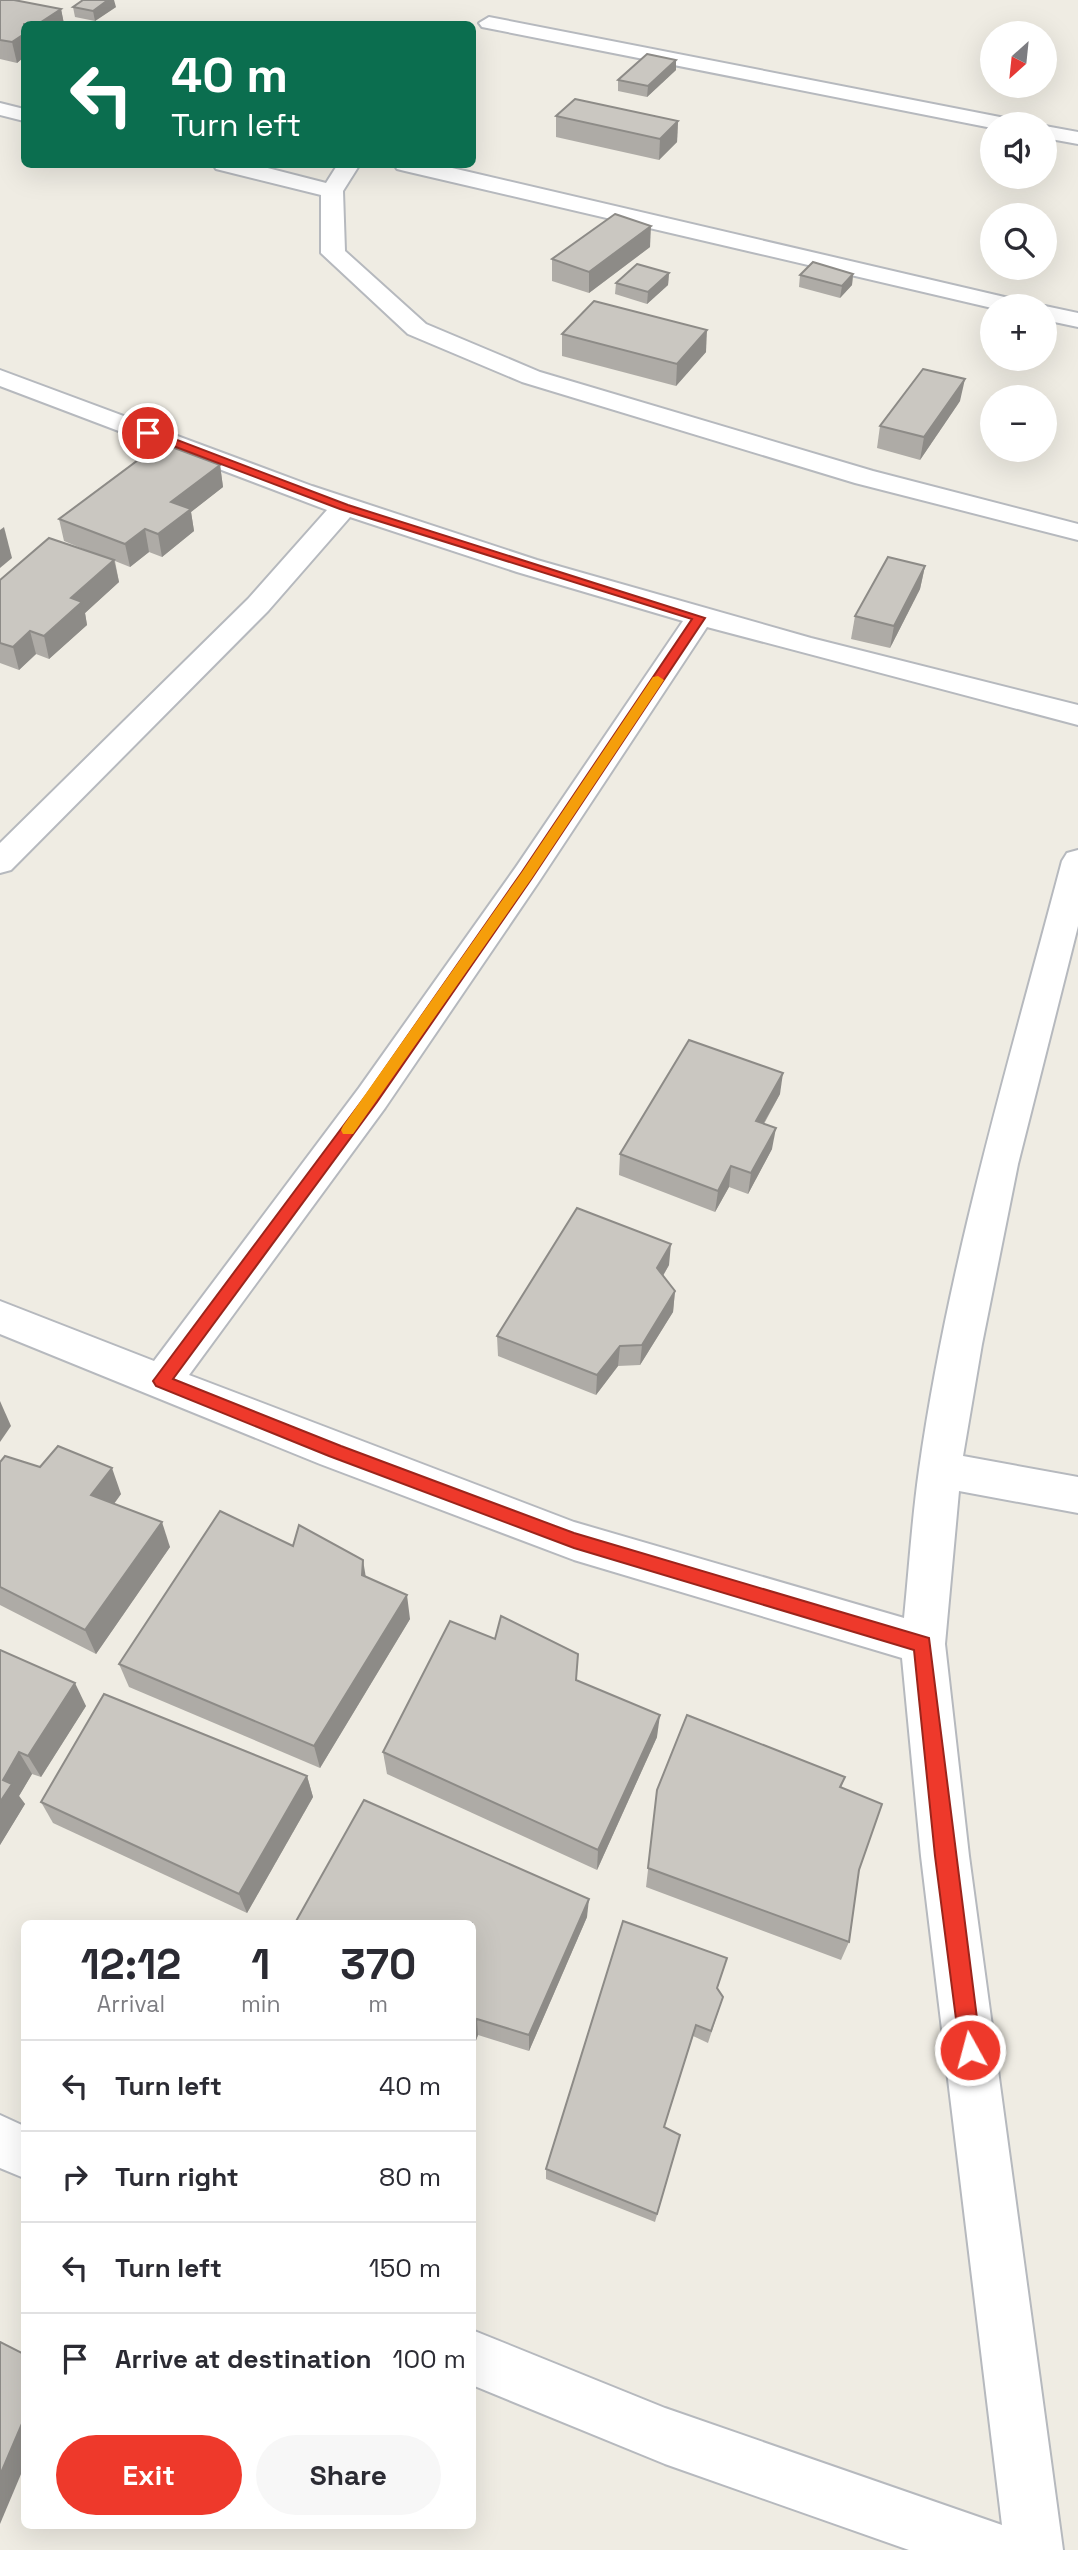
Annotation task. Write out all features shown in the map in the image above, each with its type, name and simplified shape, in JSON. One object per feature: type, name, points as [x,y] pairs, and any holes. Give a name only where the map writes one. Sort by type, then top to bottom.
[{"type":"street","points":[[476,34],[508,8]]},
{"type":"street","points":[[489,23],[980,119]]},
{"type":"street","points":[[1057,134],[1078,138]]},
{"type":"street","points":[[240,168],[332,191]]},
{"type":"street","points":[[346,168],[332,191],[333,253],[417,329],[531,377],[668,420],[863,477],[1078,532]]},
{"type":"street","points":[[422,168],[980,298]]},
{"type":"street","points":[[1057,316],[1078,320]]},
{"type":"street","points":[[0,377],[344,507],[699,618],[1078,715]]},
{"type":"street","points":[[0,862],[258,605],[344,507]]},
{"type":"street","points":[[162,1381],[372,1098],[527,875],[699,618]]},
{"type":"street","points":[[1034,2550],[945,1856],[923,1644],[940,1470],[962,1344],[1000,1164],[1078,860]]},
{"type":"street","points":[[0,1317],[335,1451],[574,1541],[923,1644]]},
{"type":"street","points":[[940,1470],[1078,1495]]},
{"type":"street","points":[[0,2141],[21,2151]]},
{"type":"street","points":[[476,2359],[556,2396],[844,2500],[994,2550]]},
{"type":"building","points":[[0,0],[61,9],[43,21],[21,21],[21,36],[12,42],[0,40]]},
{"type":"building","points":[[83,0],[108,0],[93,11],[73,7]]},
{"type":"building","points":[[647,54],[676,60],[648,86],[618,80]]},
{"type":"building","points":[[575,99],[678,121],[660,139],[556,116]]},
{"type":"building","points":[[615,214],[651,226],[589,272],[552,259]]},
{"type":"building","points":[[813,262],[853,274],[842,286],[800,275]]},
{"type":"building","points":[[637,264],[669,273],[648,292],[616,283]]},
{"type":"building","points":[[594,301],[707,330],[677,364],[562,334]]},
{"type":"building","points":[[923,369],[965,379],[924,437],[880,426]]},
{"type":"building","points":[[161,443],[220,465],[171,502],[191,509],[158,534],[145,529],[125,544],[59,519]]},
{"type":"building","points":[[49,538],[114,560],[71,598],[82,602],[44,636],[30,631],[13,647],[0,643],[0,580]]},
{"type":"building","points":[[888,557],[925,566],[894,626],[855,616]]},
{"type":"building","points":[[689,1040],[783,1073],[756,1121],[776,1128],[751,1173],[731,1166],[718,1191],[620,1154]]},
{"type":"building","points":[[577,1208],[671,1244],[657,1268],[675,1291],[642,1345],[620,1346],[597,1375],[497,1336]]},
{"type":"building","points":[[58,1446],[112,1468],[91,1495],[162,1522],[85,1630],[0,1587],[0,1462],[5,1456],[40,1467]]},
{"type":"building","points":[[220,1511],[293,1546],[299,1525],[363,1560],[362,1575],[407,1595],[314,1746],[119,1664]]},
{"type":"building","points":[[501,1616],[578,1654],[576,1680],[660,1715],[598,1850],[383,1752],[450,1621],[495,1639]]},
{"type":"building","points":[[0,1650],[75,1683],[28,1756],[19,1752],[3,1780],[12,1784],[0,1802]]},
{"type":"building","points":[[104,1694],[307,1776],[239,1894],[41,1802]]},
{"type":"building","points":[[687,1715],[845,1777],[840,1787],[882,1804],[859,1870],[849,1942],[648,1868],[657,1790]]},
{"type":"building","points":[[364,1800],[589,1899],[529,2035],[477,2019],[476,2021],[476,1920],[297,1920]]},
{"type":"building","points":[[623,1921],[727,1958],[717,1988],[723,1997],[711,2031],[696,2025],[664,2127],[680,2135],[657,2214],[546,2169]]},
{"type":"building","points":[[0,2342],[21,2352],[21,2426],[0,2475]]},
{"type":"slow traffic","points":[[348,1130],[527,875],[658,680]]},
{"type":"route","points":[[148,433],[344,507],[699,618],[527,875],[372,1098],[162,1381],[335,1451],[574,1541],[923,1644],[945,1856],[970,2050]]}]
